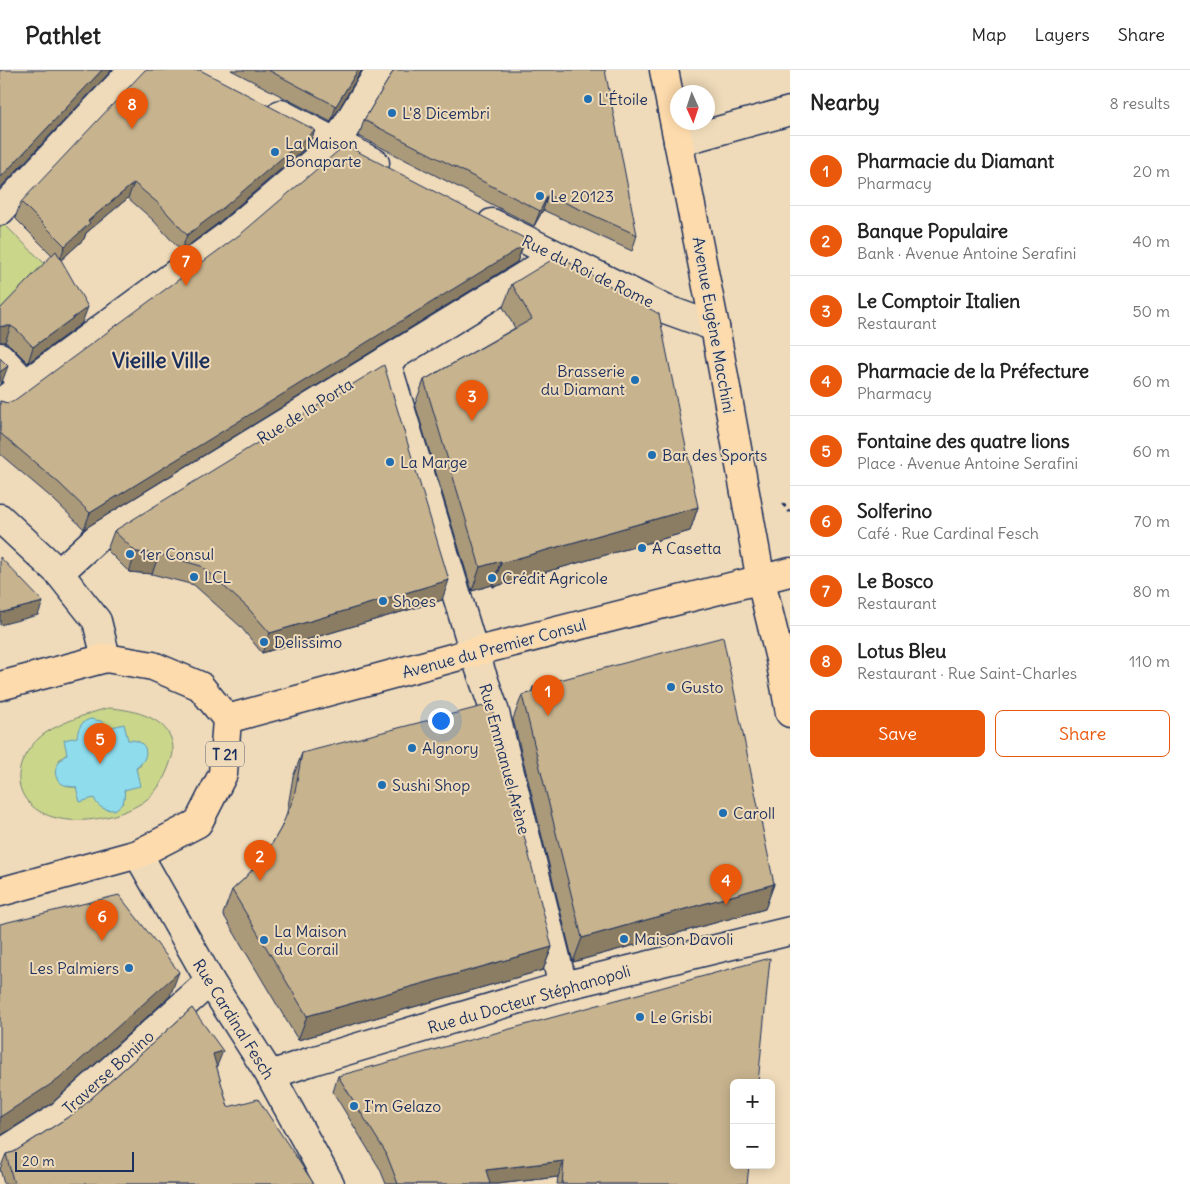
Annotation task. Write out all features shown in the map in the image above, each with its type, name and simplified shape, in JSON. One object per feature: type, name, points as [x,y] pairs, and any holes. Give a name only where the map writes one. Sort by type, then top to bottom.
[{"type":"main road","name":"Avenue Eugène Macchini","points":[[664,70],[715,327],[761,581],[780,659],[790,713]]},
{"type":"main road","name":"Avenue du Premier Consul","points":[[227,719],[474,652],[761,581],[790,572]]},
{"type":"main road","name":"T 21","points":[[0,686],[106,658],[153,666],[200,686],[227,719],[223,774],[198,823],[138,854],[0,892]]},
{"type":"street","points":[[0,210],[133,70]]},
{"type":"street","points":[[0,403],[227,236],[336,143],[380,70]]},
{"type":"street","points":[[258,102],[398,175]]},
{"type":"street","points":[[678,142],[790,111]]},
{"type":"street","name":"Rue du Roi de Rome","points":[[469,211],[665,309],[715,327]]},
{"type":"street","name":"Rue de la Porta","points":[[59,573],[97,538],[557,256]]},
{"type":"street","points":[[0,357],[25,383]]},
{"type":"street","name":"Rue Emmanuel Arène","points":[[386,361],[474,652],[494,709],[563,986]]},
{"type":"street","points":[[0,518],[59,573],[97,621],[106,658]]},
{"type":"street","name":"Rue Cardinal Fesch","points":[[138,854],[210,981],[270,1075],[330,1184]]},
{"type":"street","name":"Rue du Docteur Stéphanopoli","points":[[270,1075],[563,986],[790,931]]},
{"type":"street","name":"Traverse Bonino","points":[[0,1154],[60,1116],[210,981]]},
{"type":"green space","points":[[3,223],[47,266],[0,310],[0,226]]},
{"type":"green space","points":[[108,708],[141,714],[151,718],[167,731],[172,741],[173,754],[160,785],[150,797],[138,805],[129,810],[99,819],[69,820],[52,817],[38,811],[28,802],[21,791],[19,779],[21,765],[27,752],[45,733],[72,720]],"holes":[[[101,721],[108,728],[128,740],[141,765],[134,772],[125,788],[122,804],[94,798],[76,787],[69,787],[59,760],[67,754],[77,737]]]},
{"type":"water","points":[[91,719],[101,721],[108,728],[124,724],[128,740],[140,743],[146,750],[144,759],[136,768],[140,786],[124,790],[123,802],[114,810],[101,807],[94,798],[80,802],[76,787],[62,784],[56,775],[57,765],[67,754],[64,740],[77,737],[81,725]]},
{"type":"building","points":[[0,70],[102,70],[0,178]]},
{"type":"building","points":[[145,70],[200,70],[315,130],[223,208],[187,235],[159,204],[134,183],[88,221],[90,223],[65,246],[21,202]]},
{"type":"building","points":[[268,70],[358,70],[336,106]]},
{"type":"building","points":[[394,70],[605,70],[637,235],[548,195],[540,211],[364,120]]},
{"type":"building","points":[[345,145],[524,238],[521,245],[523,246],[90,513],[59,483],[0,433],[0,401],[7,403],[15,400],[242,233]]},
{"type":"building","points":[[56,251],[88,307],[33,347],[11,326],[0,327],[0,309]]},
{"type":"building","points":[[558,256],[659,314],[698,507],[501,563],[501,561],[480,567],[424,380],[532,319],[512,284]]},
{"type":"building","points":[[0,358],[8,366],[0,372]]},
{"type":"building","points":[[384,365],[449,580],[270,633],[247,607],[201,566],[159,554],[136,552],[114,531]]},
{"type":"building","points":[[0,557],[43,602],[0,613]]},
{"type":"building","points":[[723,637],[774,884],[582,938],[522,695],[534,692],[533,687]]},
{"type":"building","points":[[491,704],[552,947],[307,1016],[232,890],[265,856],[281,828],[294,797],[302,753]]},
{"type":"building","points":[[119,895],[179,972],[59,1079],[0,1117],[0,924]]},
{"type":"building","points":[[770,958],[758,1079],[730,1079],[730,1169],[749,1169],[747,1184],[562,1184],[564,1161],[486,1170],[490,1184],[398,1184],[386,1153],[338,1076]]},
{"type":"building","points":[[192,1008],[223,1051],[213,1054],[228,1107],[258,1099],[314,1184],[14,1184],[6,1154],[14,1152],[76,1112]]},
{"type":"place","name":"L'Étoile","points":[[588,99]]},
{"type":"place","name":"L'8 Dicembri","points":[[392,113]]},
{"type":"place","name":"Lotus Bleu","points":[[132,129]]},
{"type":"place","name":"La Maison Bonaparte","points":[[275,152]]},
{"type":"place","name":"Le 20123","points":[[540,196]]},
{"type":"place","name":"Le Bosco","points":[[186,286]]},
{"type":"place","name":"Brasserie du Diamant","points":[[635,380]]},
{"type":"place","name":"Le Comptoir Italien","points":[[472,421]]},
{"type":"place","name":"Bar des Sports","points":[[652,455]]},
{"type":"place","name":"La Marge","points":[[390,462]]},
{"type":"place","name":"A Casetta","points":[[642,548]]},
{"type":"place","name":"1er Consul","points":[[130,554]]},
{"type":"place","name":"LCL","points":[[194,577]]},
{"type":"place","name":"Crédit Agricole","points":[[492,578]]},
{"type":"place","name":"Shoes","points":[[383,601]]},
{"type":"place","name":"Delissimo","points":[[264,642]]},
{"type":"place","name":"Gusto","points":[[671,687]]},
{"type":"place","name":"Pharmacie du Diamant","points":[[548,716]]},
{"type":"place","name":"Algnory","points":[[412,748]]},
{"type":"place","name":"Fontaine des quatre lions","points":[[100,764]]},
{"type":"place","name":"Sushi Shop","points":[[382,785]]},
{"type":"place","name":"Caroll","points":[[723,813]]},
{"type":"place","name":"Banque Populaire","points":[[260,881]]},
{"type":"place","name":"Pharmacie de la Préfecture","points":[[726,905]]},
{"type":"place","name":"Maison Davoli","points":[[624,939]]},
{"type":"place","name":"La Maison du Corail","points":[[264,940]]},
{"type":"place","name":"Solferino","points":[[102,941]]},
{"type":"place","name":"Les Palmiers","points":[[129,968]]},
{"type":"place","name":"Le Grisbi","points":[[640,1017]]},
{"type":"place","name":"I'm Gelazo","points":[[354,1106]]},
{"type":"district","name":"Vieille Ville","points":[[161,360]]}]
